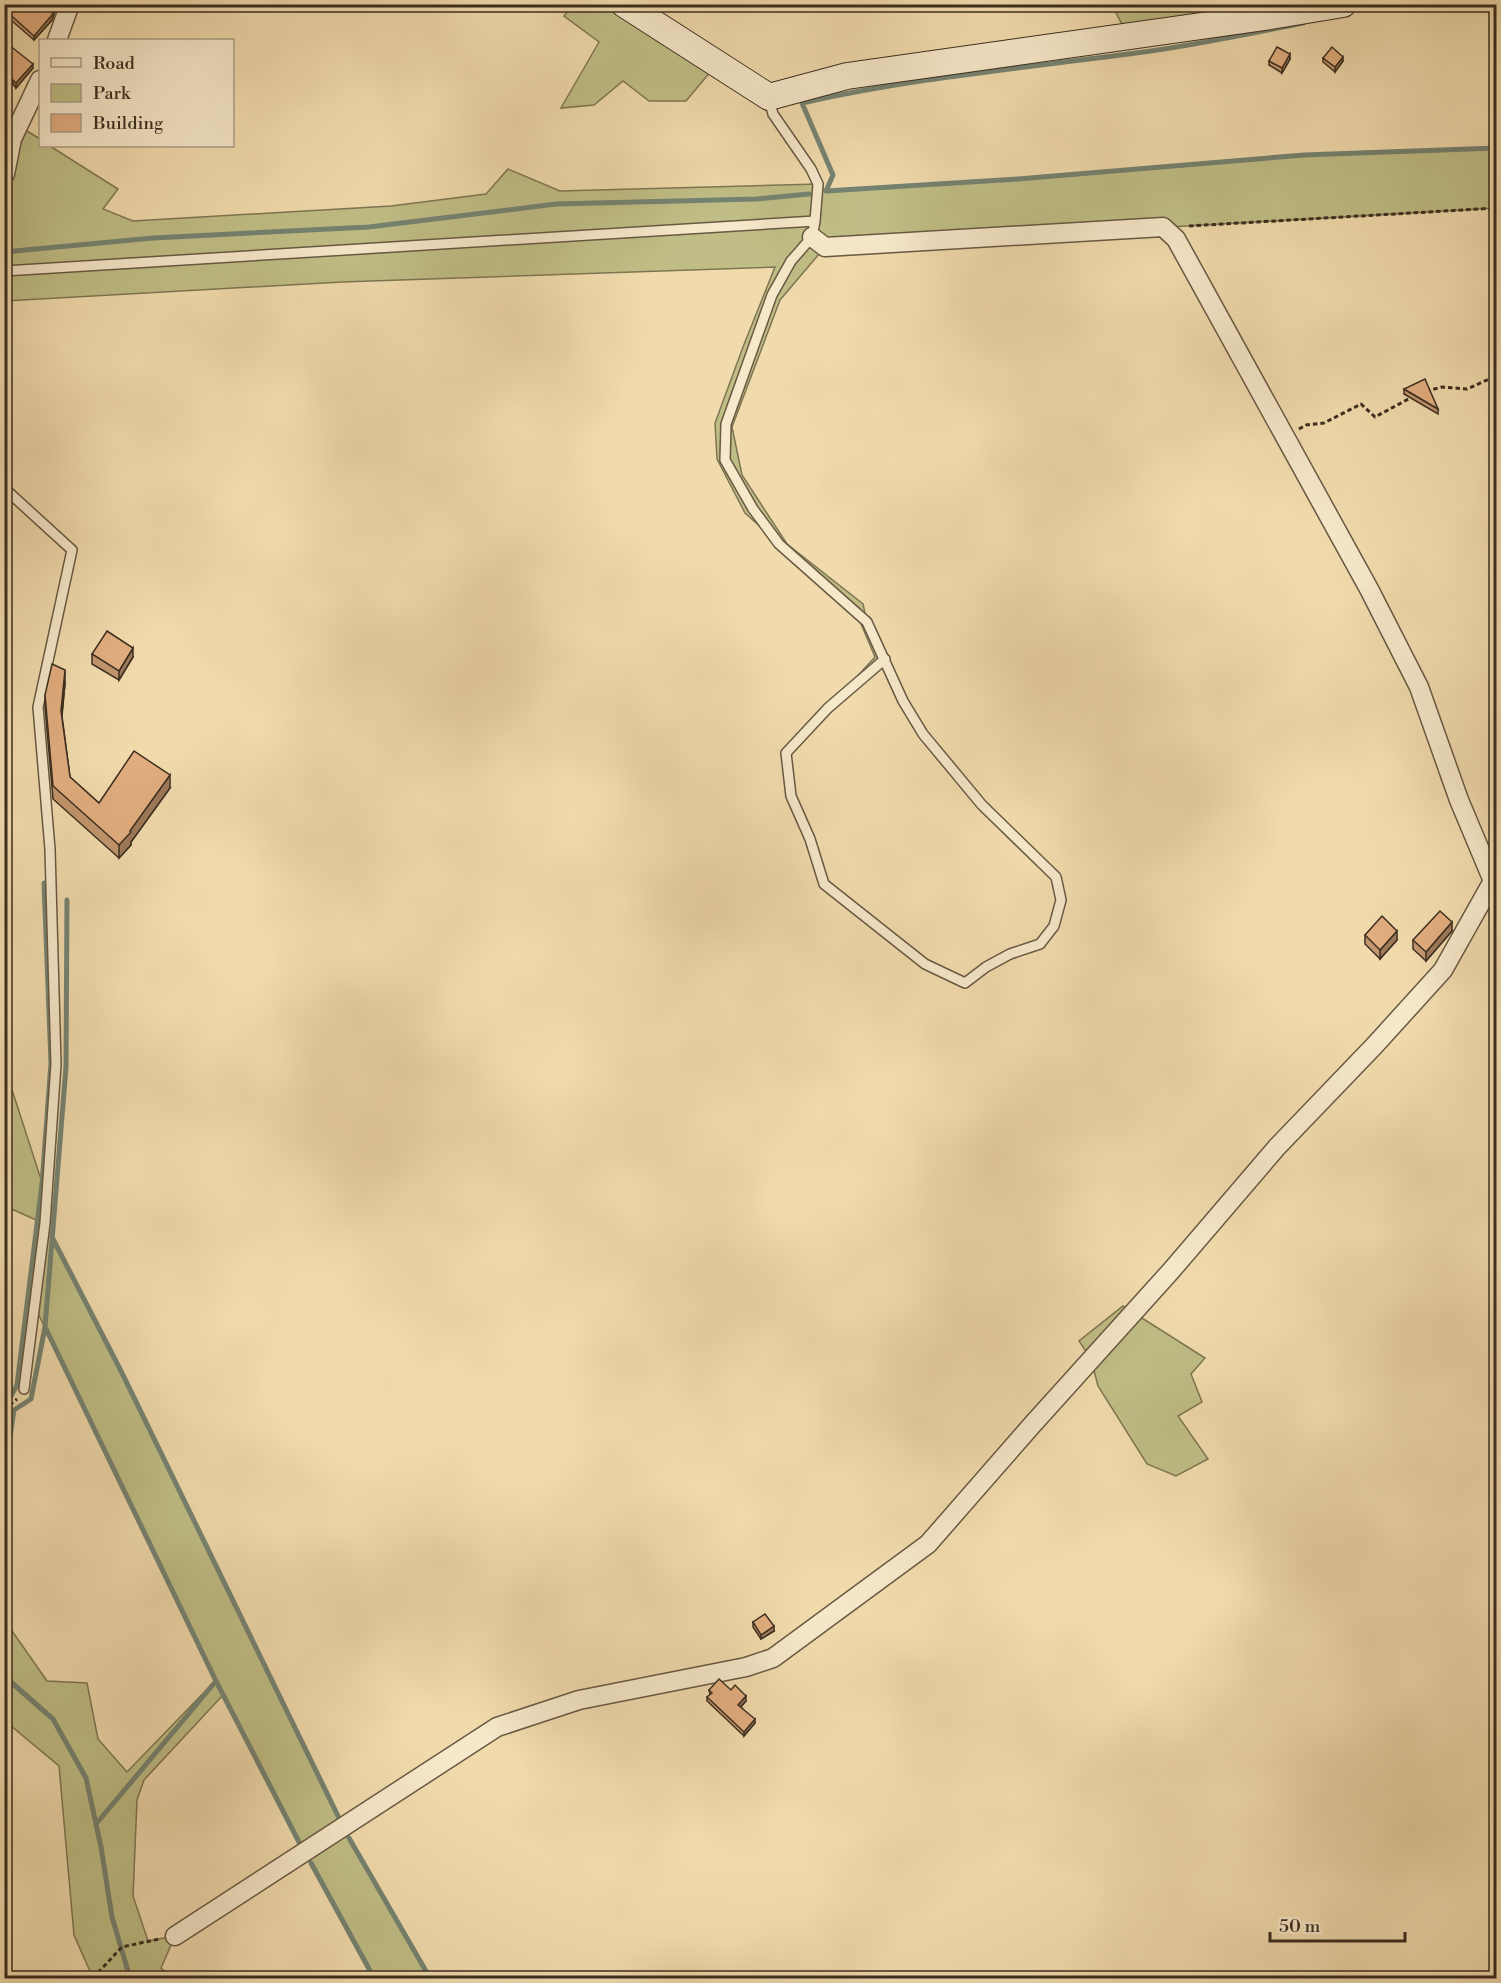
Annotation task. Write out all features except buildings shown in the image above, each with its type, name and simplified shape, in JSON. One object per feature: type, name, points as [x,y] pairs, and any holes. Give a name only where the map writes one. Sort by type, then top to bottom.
[{"type":"street","points":[[57,39],[70,4]]},
{"type":"street","points":[[624,4],[769,97],[847,76],[1343,4]]},
{"type":"street","points":[[5,176],[12,139],[39,82]]},
{"type":"street","points":[[175,1936],[497,1727],[579,1700],[746,1667],[773,1659],[928,1544],[1277,1148],[1443,970],[1493,881],[1459,800],[1419,687],[1369,589],[1176,239],[1163,227],[825,247],[814,229]]},
{"type":"lane","points":[[769,97],[773,114],[811,169],[818,184],[814,229],[790,261],[772,295],[726,424],[725,460],[753,509],[780,544],[867,622],[885,659],[903,701],[923,734],[982,805],[1056,877],[1061,900],[1054,926],[1040,944],[1010,954],[965,983],[925,964],[824,884],[810,839],[791,796],[786,753],[828,708],[885,659]]},
{"type":"lane","points":[[4,271],[814,229]]},
{"type":"lane","points":[[4,488],[72,550],[38,707],[50,849],[56,1065],[45,1223],[24,1389]]},
{"type":"path","points":[[1163,227],[1497,208]]},
{"type":"path","points":[[1287,440],[1306,425],[1324,423],[1361,404],[1375,417],[1419,393],[1442,387],[1467,389],[1497,376]]},
{"type":"path","points":[[93,1978],[122,1947],[175,1936]]},
{"type":"green space","points":[[572,5],[624,5],[717,64],[686,101],[649,101],[623,81],[594,105],[561,108],[599,42],[564,16]]},
{"type":"green space","points":[[1112,5],[1223,5],[1221,23],[1128,36]]},
{"type":"green space","points":[[19,126],[39,138],[39,147],[52,147],[118,189],[103,209],[133,221],[391,206],[486,194],[508,169],[560,191],[818,184],[826,191],[1021,179],[1304,155],[1496,148],[1496,208],[825,247],[780,300],[732,427],[742,475],[787,544],[863,604],[867,622],[885,659],[828,708],[875,657],[856,612],[745,513],[717,459],[715,423],[775,267],[342,282],[5,301],[5,177]]},
{"type":"green space","points":[[5,1068],[47,1198],[45,1223],[121,1371],[343,1828],[430,1978],[374,1978],[300,1844],[223,1695],[144,1780],[137,1800],[133,1896],[148,1941],[175,1936],[161,1968],[172,1978],[93,1978],[74,1935],[59,1766],[5,1721],[4,1606],[12,1631],[47,1681],[87,1683],[98,1739],[127,1772],[215,1681],[34,1305],[45,1224],[5,1206]]},
{"type":"green space","points":[[1123,1306],[1205,1358],[1191,1374],[1202,1402],[1178,1416],[1208,1459],[1176,1476],[1147,1464],[1098,1386],[1091,1359],[1079,1341]]},
{"type":"waterway","points":[[1303,23],[1178,47],[926,80],[802,103],[833,175],[826,191],[1018,179],[1304,155],[1496,148]]},
{"type":"waterway","points":[[4,252],[153,238],[369,227],[556,204],[756,199],[809,194]]},
{"type":"waterway","points":[[4,1401],[11,1396],[17,1385],[42,1184],[51,1063],[44,883]]},
{"type":"waterway","points":[[4,1476],[14,1410],[31,1399],[45,1327],[66,1067],[67,900]]},
{"type":"waterway","points":[[52,1237],[121,1371],[339,1818]]},
{"type":"waterway","points":[[46,1329],[216,1681],[96,1824]]},
{"type":"waterway","points":[[4,1676],[53,1719],[86,1778],[101,1847],[112,1917],[130,1978]]},
{"type":"waterway","points":[[216,1681],[300,1844]]},
{"type":"waterway","points":[[349,1838],[430,1978]]},
{"type":"waterway","points":[[311,1863],[374,1978]]}]
